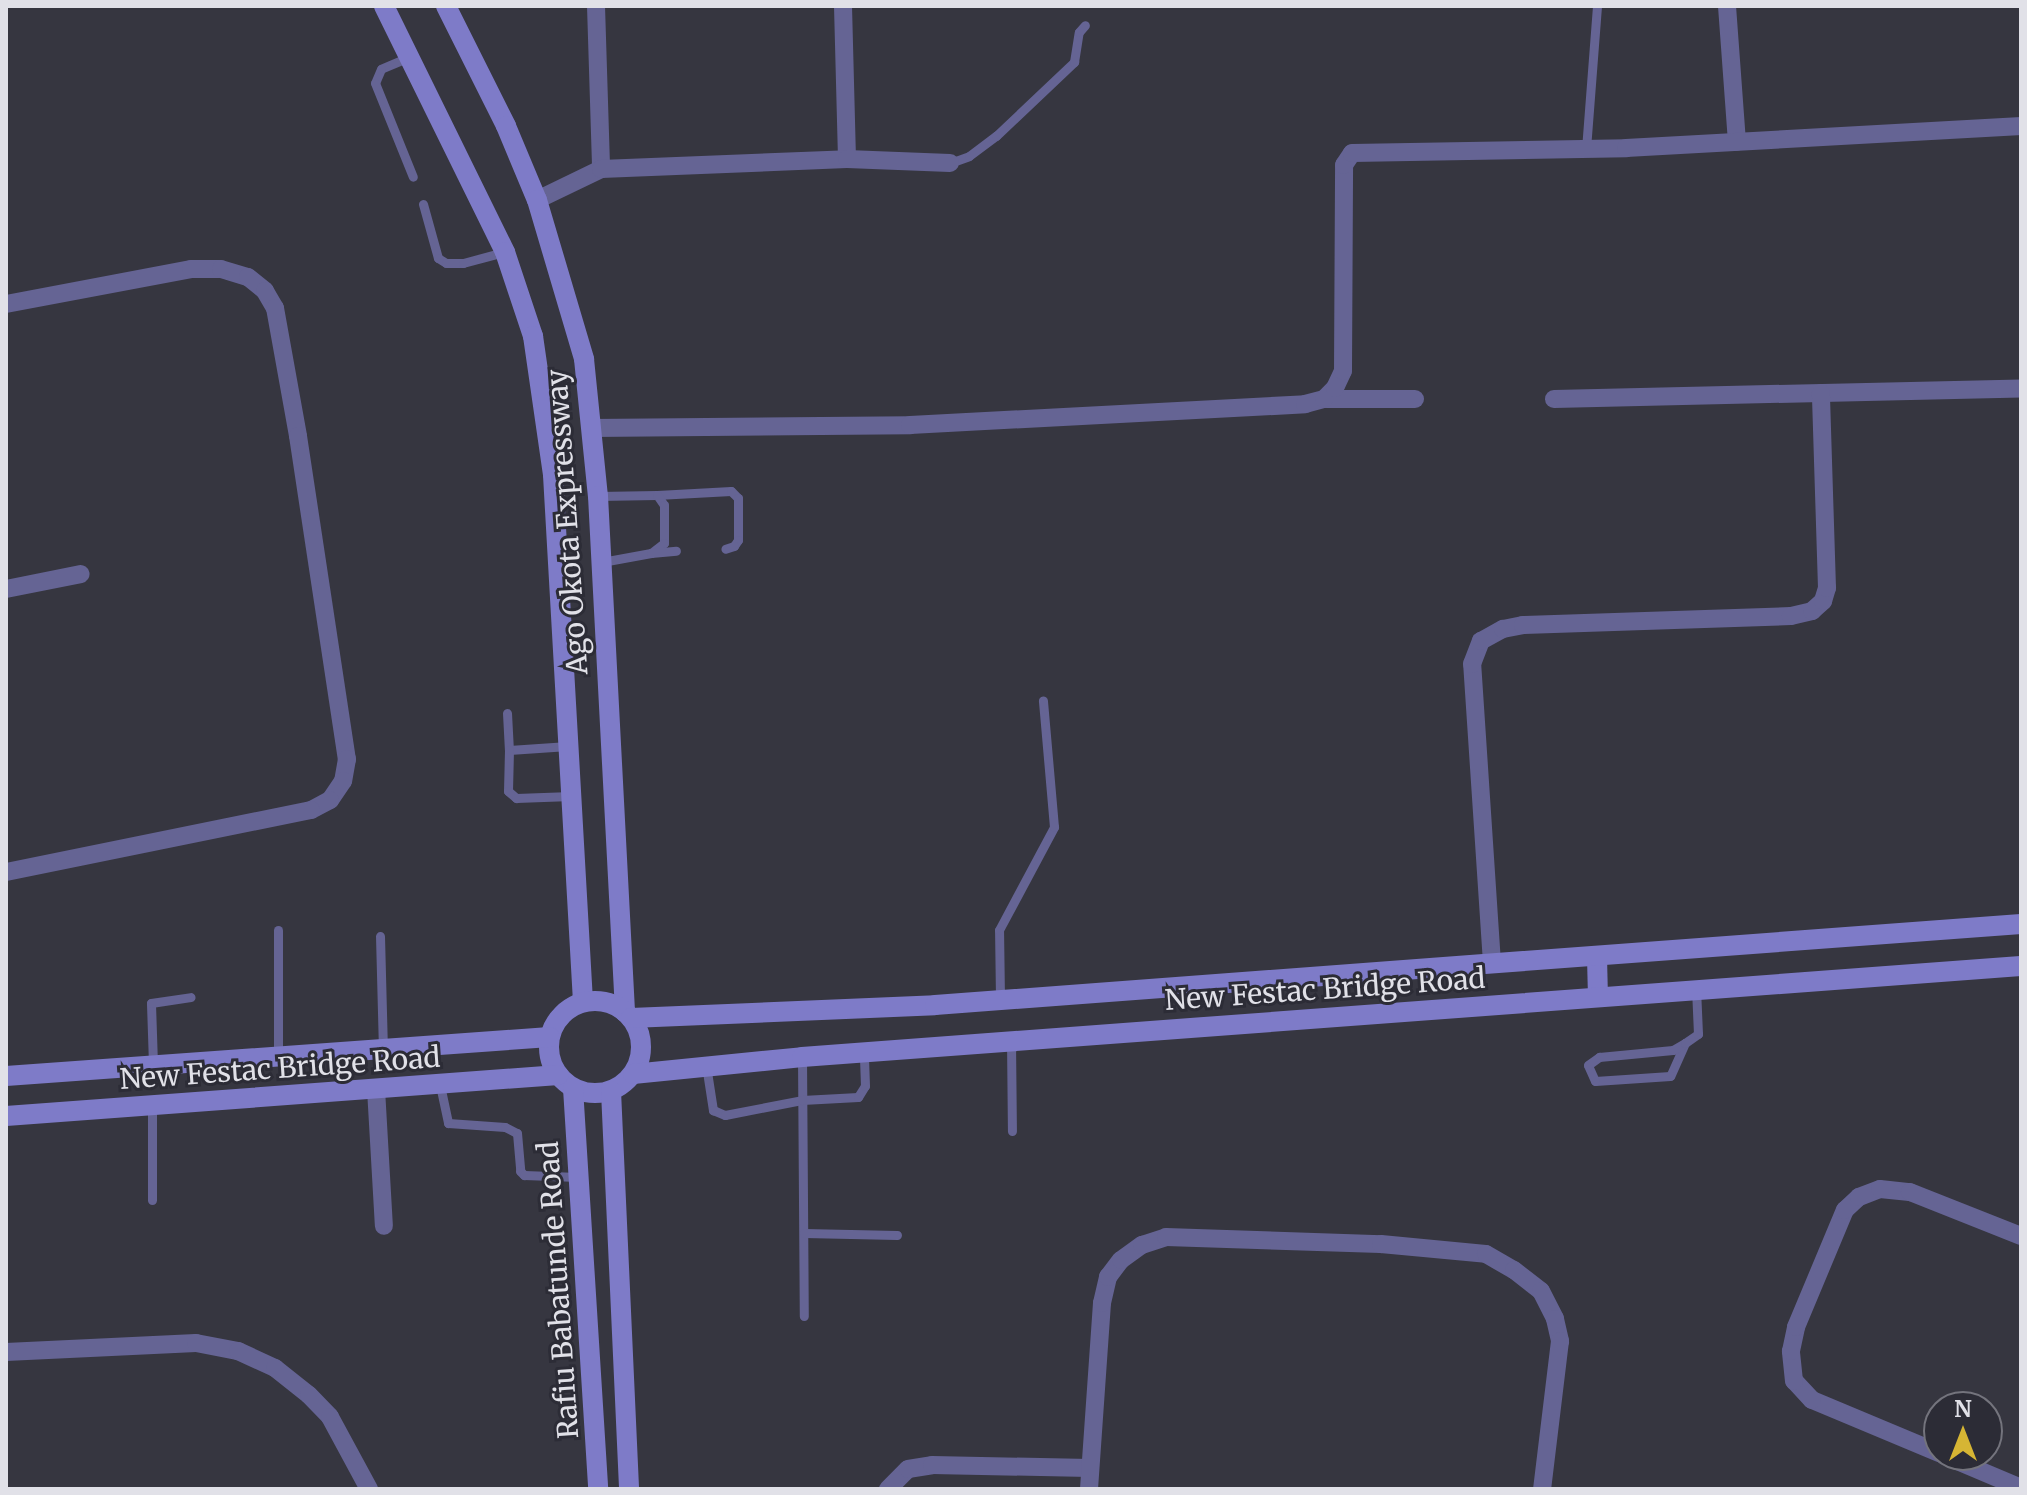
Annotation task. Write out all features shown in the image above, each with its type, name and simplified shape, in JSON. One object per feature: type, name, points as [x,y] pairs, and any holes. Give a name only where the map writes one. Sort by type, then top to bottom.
[{"type":"main road","name":"Ago Okota Expressway","points":[[384,6],[505,252],[533,336],[547,419],[559,548],[583,1002]]},
{"type":"main road","name":"Ago Okota Expressway","points":[[446,6],[506,126],[537,200],[584,359],[598,496],[628,1015]]},
{"type":"main road","points":[[628,1015],[640,1036],[641,1055],[633,1074],[611,1091],[586,1092],[566,1082],[549,1057],[550,1037],[556,1021],[568,1009],[583,1002],[598,1001],[628,1015],[935,1005],[2021,924]]},
{"type":"main road","points":[[1597,957],[1598,997]]},
{"type":"main road","name":"New Festac Bridge Road","points":[[633,1074],[864,1052],[2021,966]]},
{"type":"main road","name":"New Festac Bridge Road","points":[[6,1076],[550,1037]]},
{"type":"main road","name":"New Festac Bridge Road","points":[[6,1116],[440,1085],[566,1082]]},
{"type":"main road","name":"Rafiu Babatunde Road","points":[[566,1082],[580,1177],[598,1489]]},
{"type":"main road","name":"Rafiu Babatunde Road","points":[[611,1091],[629,1489]]},
{"type":"street","points":[[596,6],[601,169]]},
{"type":"street","points":[[843,6],[847,159]]},
{"type":"street","points":[[1727,6],[1737,142]]},
{"type":"street","points":[[1324,399],[1335,388],[1345,352],[1344,165],[1352,153],[1586,149],[2021,126]]},
{"type":"street","points":[[537,200],[601,169],[847,159],[950,163]]},
{"type":"street","points":[[6,304],[191,269],[221,269],[248,277],[265,291],[275,308],[293,407],[347,759],[343,781],[330,800],[311,810],[6,872]]},
{"type":"street","points":[[1554,399],[2021,388]]},
{"type":"street","points":[[1492,963],[1472,664],[1481,641],[1503,629],[1523,625],[1791,616],[1812,611],[1823,601],[1827,588],[1821,393]]},
{"type":"street","points":[[591,428],[910,425],[1290,405],[1324,399],[1415,399]]},
{"type":"street","points":[[6,589],[81,574]]},
{"type":"street","points":[[376,1089],[384,1226]]},
{"type":"street","points":[[1923,1446],[1812,1400],[1794,1381],[1791,1351],[1796,1327],[1845,1210],[1859,1197],[1880,1189],[1910,1192],[2021,1236]]},
{"type":"street","points":[[1089,1489],[1102,1303],[1108,1277],[1121,1260],[1142,1245],[1166,1237],[1381,1244],[1486,1254],[1541,1291],[1555,1319],[1560,1341],[1542,1489]]},
{"type":"street","points":[[6,1352],[196,1343],[238,1351],[275,1368],[309,1395],[330,1417],[369,1489]]},
{"type":"street","points":[[888,1489],[908,1469],[932,1465],[1090,1468]]},
{"type":"street","points":[[1981,1471],[2021,1488]]},
{"type":"lane","points":[[1586,149],[1597,6]]},
{"type":"lane","points":[[950,163],[969,156],[996,136],[1074,62],[1079,32],[1085,25]]},
{"type":"lane","points":[[409,57],[381,69],[375,83],[413,177]]},
{"type":"lane","points":[[423,204],[438,258],[446,263],[463,263],[505,252]]},
{"type":"lane","points":[[598,496],[731,491],[738,498],[738,540],[734,546],[725,549]]},
{"type":"lane","points":[[651,553],[664,543],[664,505],[657,495]]},
{"type":"lane","points":[[602,562],[676,551]]},
{"type":"lane","points":[[1000,998],[999,930],[1054,827],[1043,700]]},
{"type":"lane","points":[[507,713],[511,796],[571,796]]},
{"type":"lane","points":[[509,750],[568,746]]},
{"type":"lane","points":[[278,930],[278,1055]]},
{"type":"lane","points":[[380,936],[383,1048]]},
{"type":"lane","points":[[1685,1043],[1670,1076],[1595,1081],[1588,1065],[1599,1057],[1673,1050],[1698,1034],[1696,989]]},
{"type":"lane","points":[[153,1064],[151,1003],[191,997]]},
{"type":"lane","points":[[1011,1041],[1012,1131]]},
{"type":"lane","points":[[706,1065],[713,1110],[725,1115],[802,1100],[858,1097],[865,1086],[864,1052]]},
{"type":"lane","points":[[802,1057],[804,1316]]},
{"type":"lane","points":[[440,1085],[448,1123],[505,1127],[517,1133],[520,1171],[524,1175],[580,1177]]},
{"type":"lane","points":[[152,1105],[152,1200]]},
{"type":"lane","points":[[804,1233],[897,1235]]}]
